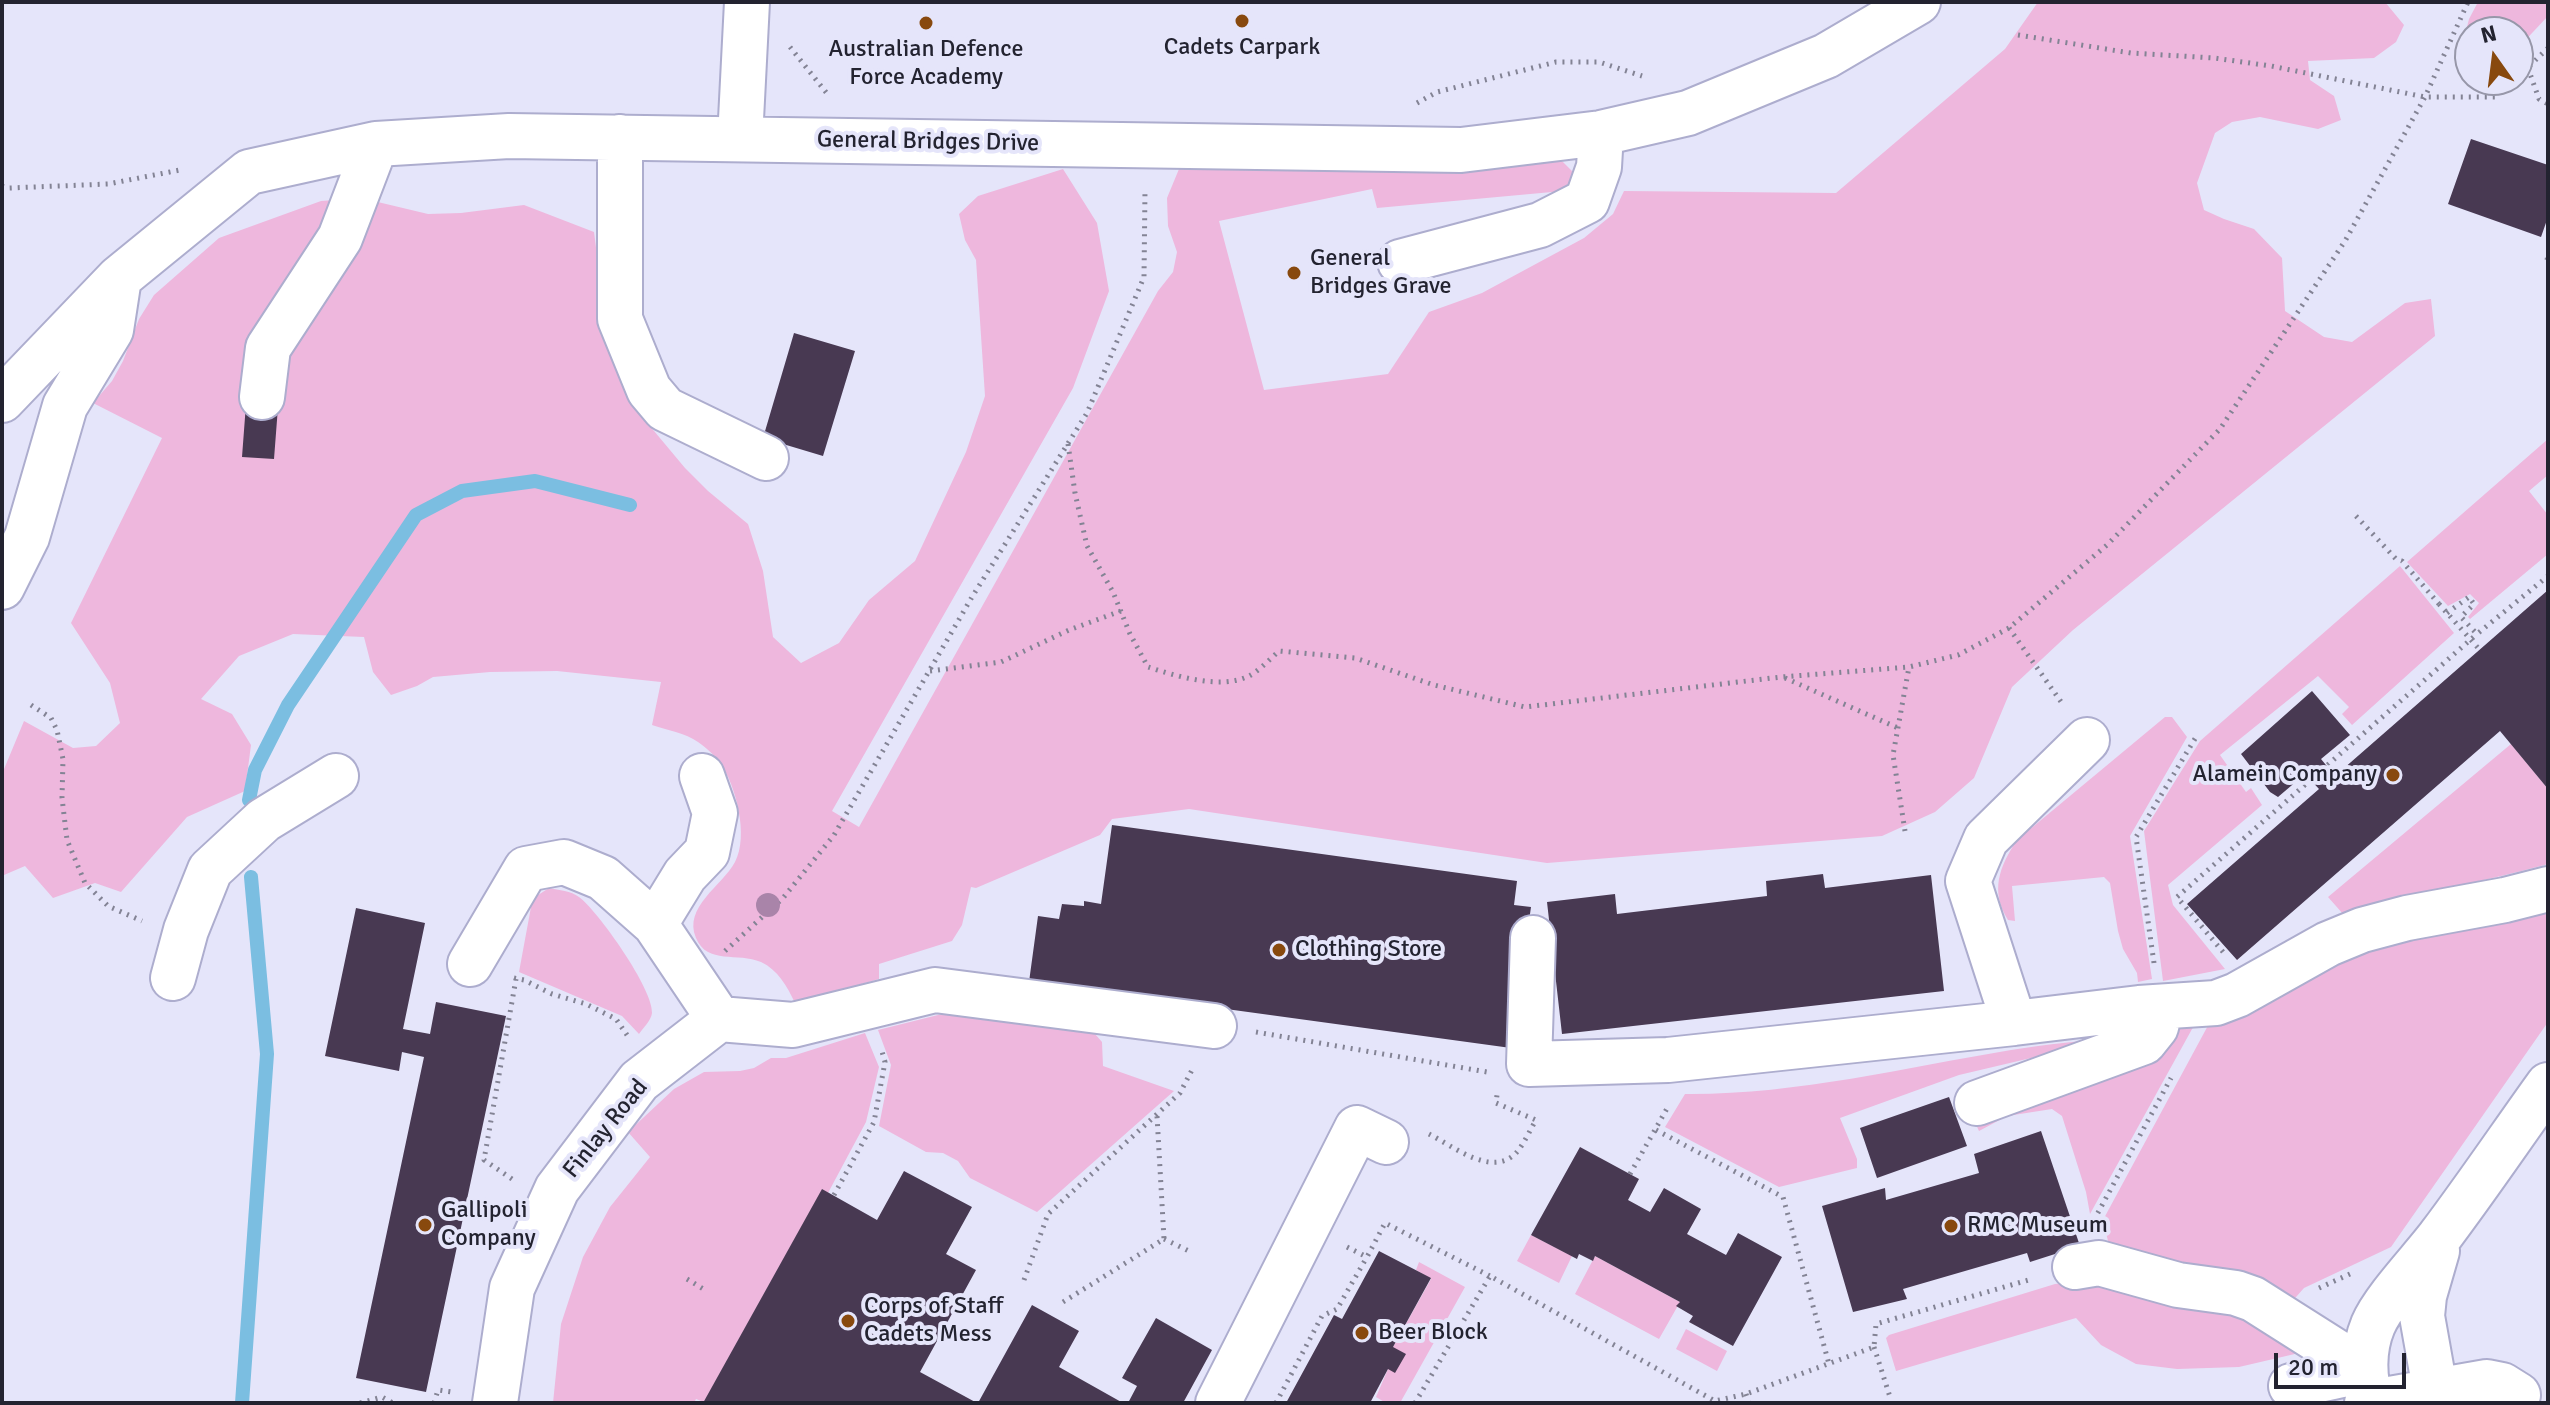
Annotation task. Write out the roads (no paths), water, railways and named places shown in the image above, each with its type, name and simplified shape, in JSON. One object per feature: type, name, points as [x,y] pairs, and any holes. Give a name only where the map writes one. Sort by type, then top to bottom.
[{"type":"street","points":[[740,139],[747,2]]},
{"type":"street","name":"General Bridges Drive","points":[[2,400],[119,278],[249,172],[376,144],[509,136],[1461,150],[1601,133],[1688,113],[1826,56],[1918,2]]},
{"type":"street","points":[[1400,262],[1540,225],[1587,201],[1599,167],[1601,133]]},
{"type":"street","points":[[620,137],[620,319],[649,390],[665,409],[766,458]]},
{"type":"street","points":[[262,397],[268,348],[340,238],[376,144]]},
{"type":"street","points":[[2,587],[27,537],[65,406],[111,330],[119,278]]},
{"type":"street","points":[[2014,1023],[1968,881],[1986,839],[2087,740]]},
{"type":"street","points":[[173,978],[186,930],[210,870],[264,820],[336,776]]},
{"type":"street","points":[[655,924],[685,875],[707,852],[715,813],[702,776]]},
{"type":"street","points":[[470,964],[526,869],[564,862],[603,878],[655,924],[719,1019],[793,1025],[935,990],[1214,1026]]},
{"type":"street","points":[[1533,938],[1529,1064],[1668,1060],[2216,1003],[2320,948],[2362,930],[2548,889]]},
{"type":"street","points":[[1977,1103],[2144,1042],[2156,1027],[2161,1007]]},
{"type":"street","name":"Finlay Road","points":[[476,1398],[512,1288],[557,1189],[639,1081],[719,1019]]},
{"type":"street","points":[[2369,1394],[2369,1336],[2376,1317],[2441,1234],[2548,1085]]},
{"type":"street","points":[[1218,1403],[1357,1128],[1406,1137]]},
{"type":"street","points":[[2430,1396],[2422,1316],[2427,1283],[2441,1234]]},
{"type":"street","points":[[2075,1267],[2099,1263],[2178,1285],[2236,1293],[2253,1299],[2369,1394]]},
{"type":"street","points":[[2291,1386],[2430,1396],[2487,1382],[2502,1385],[2523,1397]]},
{"type":"waterway","points":[[249,800],[255,770],[288,705],[416,515],[462,491],[535,481],[630,505]]},
{"type":"waterway","points":[[242,1403],[267,1054],[251,877]]},
{"type":"place","name":"Cadets Carpark","points":[[1242,21]]},
{"type":"place","name":"Australian Defence Force Academy","points":[[926,23]]},
{"type":"place","name":"General Bridges Grave","points":[[1294,273]]},
{"type":"place","name":"Alamein Company","points":[[2393,775]]},
{"type":"place","name":"Clothing Store","points":[[1279,950]]},
{"type":"place","name":"Gallipoli Company","points":[[425,1225]]},
{"type":"place","name":"RMC Museum","points":[[1951,1226]]},
{"type":"place","name":"Corps of Staff Cadets Mess","points":[[848,1321]]},
{"type":"place","name":"Beer Block","points":[[1362,1333]]}]
